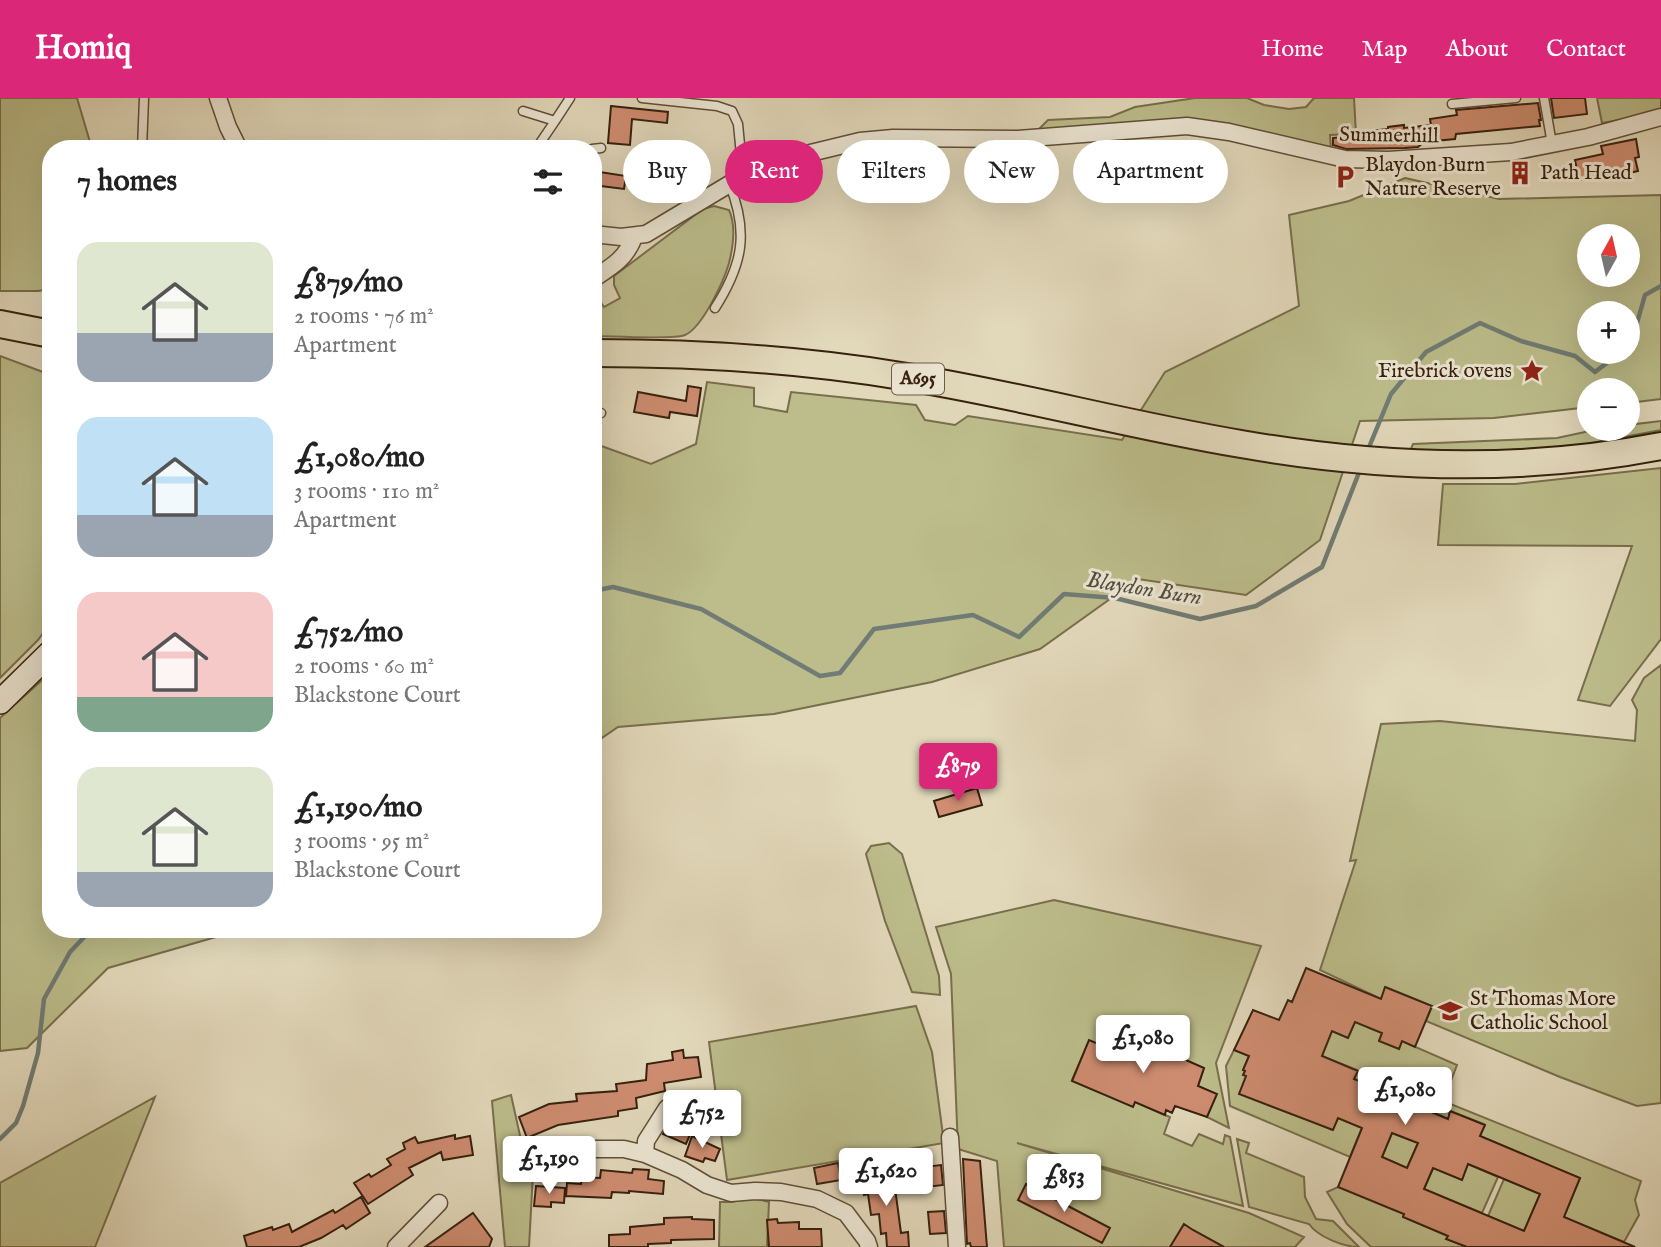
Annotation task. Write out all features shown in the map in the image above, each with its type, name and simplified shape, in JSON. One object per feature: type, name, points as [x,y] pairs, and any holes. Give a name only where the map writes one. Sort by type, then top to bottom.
[{"type":"main road","points":[[0,324],[42,330]]},
{"type":"main road","name":"A695","points":[[602,354],[706,355],[823,365],[903,376],[1237,444],[1392,462],[1524,464],[1661,446]]},
{"type":"street","points":[[218,98],[234,140]]},
{"type":"street","name":"Summerhill","points":[[823,150],[860,141],[893,138],[1018,139],[1188,126],[1360,160],[1471,156],[1552,144],[1661,117]]},
{"type":"street","name":"Summerhill","points":[[634,237],[660,227],[725,187]]},
{"type":"street","points":[[602,235],[634,237],[627,254],[602,276]]},
{"type":"street","points":[[0,702],[42,661]]},
{"type":"street","points":[[645,1154],[646,1141],[667,1108]]},
{"type":"street","points":[[947,1138],[957,1247]]},
{"type":"street","points":[[547,1167],[569,1154],[592,1149],[624,1149],[645,1154],[731,1194],[781,1192],[817,1199],[846,1213],[869,1247]]},
{"type":"street","points":[[396,1247],[439,1203]]},
{"type":"lane","points":[[142,140],[144,98]]},
{"type":"lane","points":[[542,140],[570,98]]},
{"type":"lane","points":[[642,98],[718,106],[732,111],[738,124],[737,140]]},
{"type":"lane","points":[[1452,104],[1516,98]]},
{"type":"lane","points":[[1544,98],[1552,144]]},
{"type":"lane","points":[[523,111],[555,121]]},
{"type":"lane","points":[[715,308],[729,287],[742,245],[738,203]]},
{"type":"green space","points":[[0,98],[77,98],[89,140],[42,140],[42,290],[0,291]]},
{"type":"green space","points":[[1195,98],[1247,98],[1264,105],[1289,109],[1306,107],[1314,98],[1354,98],[1356,134],[1330,135],[1331,149],[1202,121],[1036,132],[1048,120],[1110,117],[1135,107]]},
{"type":"green space","points":[[1597,98],[1661,98],[1661,109],[1644,116],[1602,123]]},
{"type":"green space","points":[[1405,178],[1499,199],[1661,195],[1661,399],[1640,402],[1640,378],[1577,378],[1577,408],[1494,418],[1360,421],[1320,540],[1246,595],[1138,579],[1040,649],[932,682],[774,714],[618,727],[602,738],[602,446],[651,464],[696,444],[707,382],[754,388],[754,406],[787,412],[791,392],[916,405],[925,420],[955,425],[968,416],[1122,440],[1165,372],[1299,306],[1289,215],[1349,201]]},
{"type":"green space","points":[[714,206],[729,210],[733,229],[732,250],[717,292],[692,331],[685,335],[669,337],[602,336],[602,304],[604,307],[620,298],[614,285],[614,276],[703,209]]},
{"type":"green space","points":[[0,356],[42,372],[42,634],[0,678]]},
{"type":"green space","points":[[1661,421],[1661,430],[1640,434],[1640,424]]},
{"type":"green space","points":[[1577,434],[1577,441],[1603,441],[1576,446],[1463,453],[1410,451],[1413,444],[1557,438]]},
{"type":"green space","points":[[1661,468],[1661,639],[1610,706],[1578,700],[1632,546],[1438,545],[1443,484],[1515,484]]},
{"type":"green space","points":[[1661,665],[1661,1103],[1637,1106],[1560,1077],[1426,1021],[1432,1006],[1386,987],[1381,999],[1320,970],[1356,860],[1350,861],[1381,724],[1440,721],[1635,741],[1637,710],[1632,700],[1644,678]]},
{"type":"green space","points":[[42,680],[42,938],[213,938],[108,968],[27,1048],[0,1051],[0,718]]},
{"type":"green space","points":[[889,843],[902,854],[939,976],[940,995],[912,992],[885,921],[866,854],[871,846]]},
{"type":"green space","points":[[1054,900],[1261,946],[1216,1063],[1229,1128],[1207,1117],[1216,1094],[1198,1086],[1204,1068],[1111,1027],[1103,1046],[1089,1041],[1072,1080],[1170,1117],[1164,1134],[1192,1146],[1199,1134],[1223,1144],[1225,1135],[1230,1137],[1243,1206],[1017,1143],[1249,1213],[1304,1237],[1295,1247],[1004,1247],[997,1161],[958,1149],[951,974],[936,927]]},
{"type":"green space","points":[[916,1006],[932,1052],[944,1143],[727,1180],[709,1042]]},
{"type":"green space","points":[[1357,1017],[1369,1028],[1382,1033],[1379,1041],[1399,1049],[1402,1041],[1457,1065],[1443,1101],[1641,1181],[1635,1200],[1639,1215],[1624,1242],[1544,1209],[1568,1206],[1580,1178],[1480,1136],[1484,1124],[1451,1111],[1448,1119],[1354,1079],[1357,1070],[1322,1056],[1332,1031],[1348,1038]]},
{"type":"green space","points":[[1234,1050],[1249,1056],[1243,1070],[1297,1115],[1332,1130],[1338,1118],[1362,1128],[1350,1157],[1230,1106],[1226,1066]]},
{"type":"green space","points":[[511,1095],[521,1140],[528,1144],[536,1165],[533,1173],[529,1247],[505,1247],[492,1101]]},
{"type":"green space","points":[[155,1097],[95,1247],[0,1247],[0,1183]]},
{"type":"green space","points":[[1392,1133],[1418,1143],[1407,1168],[1382,1157]]},
{"type":"green space","points":[[1237,1139],[1249,1143],[1246,1153],[1304,1177],[1305,1197],[1316,1219],[1333,1221],[1359,1247],[1332,1240],[1318,1233],[1309,1224],[1249,1207]]},
{"type":"green space","points":[[1440,1153],[1441,1171],[1462,1180],[1468,1164],[1498,1177],[1482,1213],[1424,1189]]},
{"type":"green space","points":[[1504,1179],[1540,1194],[1524,1231],[1488,1216]]},
{"type":"green space","points":[[1338,1187],[1404,1214],[1403,1217],[1467,1247],[1371,1247],[1347,1224],[1327,1192]]},
{"type":"green space","points":[[750,1197],[769,1202],[767,1247],[719,1247],[720,1202]]},
{"type":"building","points":[[1551,98],[1585,98],[1587,114],[1554,118]]},
{"type":"building","points":[[1538,103],[1540,126],[1456,134],[1455,139],[1424,142],[1418,147],[1346,149],[1333,145],[1333,138],[1370,135],[1370,131],[1388,127],[1431,125],[1430,119],[1457,115],[1456,110]]},
{"type":"building","points":[[611,106],[668,112],[667,123],[632,119],[630,140],[623,140],[623,144],[608,143]]},
{"type":"building","points":[[1636,139],[1639,157],[1635,158],[1638,171],[1608,178],[1608,174],[1579,180],[1575,160],[1603,154],[1601,146]]},
{"type":"building","points":[[602,172],[623,176],[623,189],[602,186]]},
{"type":"building","points":[[688,386],[701,388],[697,416],[670,412],[669,418],[634,412],[638,392],[686,401]]},
{"type":"building","points":[[977,788],[982,805],[939,817],[934,801]]},
{"type":"building","points":[[1306,968],[1381,999],[1385,987],[1432,1006],[1415,1047],[1402,1041],[1399,1049],[1379,1041],[1382,1033],[1355,1022],[1348,1038],[1332,1031],[1322,1056],[1358,1071],[1354,1079],[1448,1119],[1450,1111],[1485,1125],[1480,1136],[1580,1178],[1564,1217],[1635,1247],[1467,1247],[1403,1217],[1404,1214],[1338,1187],[1362,1128],[1338,1118],[1333,1130],[1239,1094],[1246,1076],[1243,1075],[1243,1070],[1249,1056],[1234,1050],[1253,1010],[1279,1020],[1288,1000],[1292,1002]],"holes":[[[1392,1133],[1418,1143],[1407,1168],[1382,1157]],[[1468,1164],[1540,1194],[1524,1231],[1424,1189],[1433,1168],[1462,1180]]]},
{"type":"building","points":[[1111,1027],[1204,1068],[1198,1086],[1217,1094],[1207,1117],[1175,1106],[1172,1113],[1166,1110],[1165,1115],[1135,1102],[1133,1107],[1072,1081],[1089,1040],[1103,1046]]},
{"type":"building","points":[[683,1050],[684,1058],[698,1057],[701,1077],[664,1083],[665,1091],[636,1098],[637,1108],[618,1111],[618,1116],[558,1125],[527,1138],[519,1117],[549,1104],[577,1101],[576,1094],[617,1091],[616,1084],[646,1080],[647,1064],[673,1060],[672,1052]]},
{"type":"building","points":[[677,1115],[695,1123],[686,1144],[663,1134],[670,1123],[673,1124]]},
{"type":"building","points":[[455,1135],[455,1139],[470,1136],[473,1155],[443,1160],[441,1152],[409,1168],[413,1175],[368,1204],[354,1183],[391,1165],[387,1159],[405,1149],[403,1143],[415,1137],[418,1143]]},
{"type":"building","points":[[692,1136],[720,1149],[715,1161],[705,1158],[703,1162],[685,1156]]},
{"type":"building","points":[[963,1159],[980,1161],[987,1247],[971,1247],[970,1243],[967,1244]]},
{"type":"building","points":[[838,1163],[841,1180],[817,1184],[814,1168]]},
{"type":"building","points":[[941,1165],[943,1185],[927,1187],[924,1167]]},
{"type":"building","points":[[633,1169],[649,1170],[648,1179],[664,1181],[663,1194],[629,1191],[612,1192],[611,1198],[566,1196],[567,1183],[581,1184],[582,1177],[600,1178],[601,1170],[632,1173]]},
{"type":"building","points":[[893,1173],[901,1233],[908,1232],[909,1247],[887,1247],[886,1233],[881,1234],[879,1214],[871,1215],[868,1194],[864,1195],[861,1178]]},
{"type":"building","points":[[1026,1184],[1110,1228],[1102,1243],[1018,1200]]},
{"type":"building","points":[[536,1186],[565,1188],[564,1203],[551,1202],[551,1207],[534,1206]]},
{"type":"building","points":[[361,1197],[370,1213],[346,1229],[343,1225],[299,1247],[247,1247],[244,1236],[289,1224],[292,1232],[333,1210],[335,1213]]},
{"type":"building","points":[[944,1211],[946,1233],[930,1234],[928,1212]]},
{"type":"building","points":[[473,1213],[492,1239],[489,1247],[425,1247]]},
{"type":"building","points":[[692,1217],[714,1220],[714,1239],[671,1240],[671,1243],[648,1244],[648,1247],[609,1247],[609,1235],[630,1234],[630,1227],[664,1224],[664,1218]]},
{"type":"building","points":[[777,1219],[778,1223],[799,1222],[799,1229],[821,1229],[822,1247],[769,1247],[767,1220]]},
{"type":"building","points":[[1184,1224],[1193,1230],[1224,1247],[1170,1247]]},
{"type":"waterway","name":"Blaydon Burn","points":[[1640,312],[1645,295],[1661,286]]},
{"type":"waterway","name":"Blaydon Burn","points":[[1367,452],[1391,394],[1426,352],[1480,323],[1521,341],[1577,358]]},
{"type":"waterway","name":"Blaydon Burn","points":[[1585,364],[1595,372],[1605,364]]},
{"type":"waterway","name":"Blaydon Burn","points":[[602,589],[613,587],[701,609],[820,676],[840,673],[874,629],[973,615],[1019,637],[1064,594],[1115,598],[1200,619],[1256,606],[1322,567],[1360,470]]},
{"type":"waterway","name":"Blaydon Burn","points":[[0,1139],[16,1123],[23,1106],[38,1053],[44,999],[70,952],[83,938]]},
{"type":"place","name":"Path Head","points":[[1520,173]]},
{"type":"place","name":"Blaydon Burn Nature Reserve","points":[[1345,177]]},
{"type":"place","name":"Firebrick ovens","points":[[1532,371]]},
{"type":"place","name":"St Thomas More Catholic School","points":[[1450,1011]]}]
